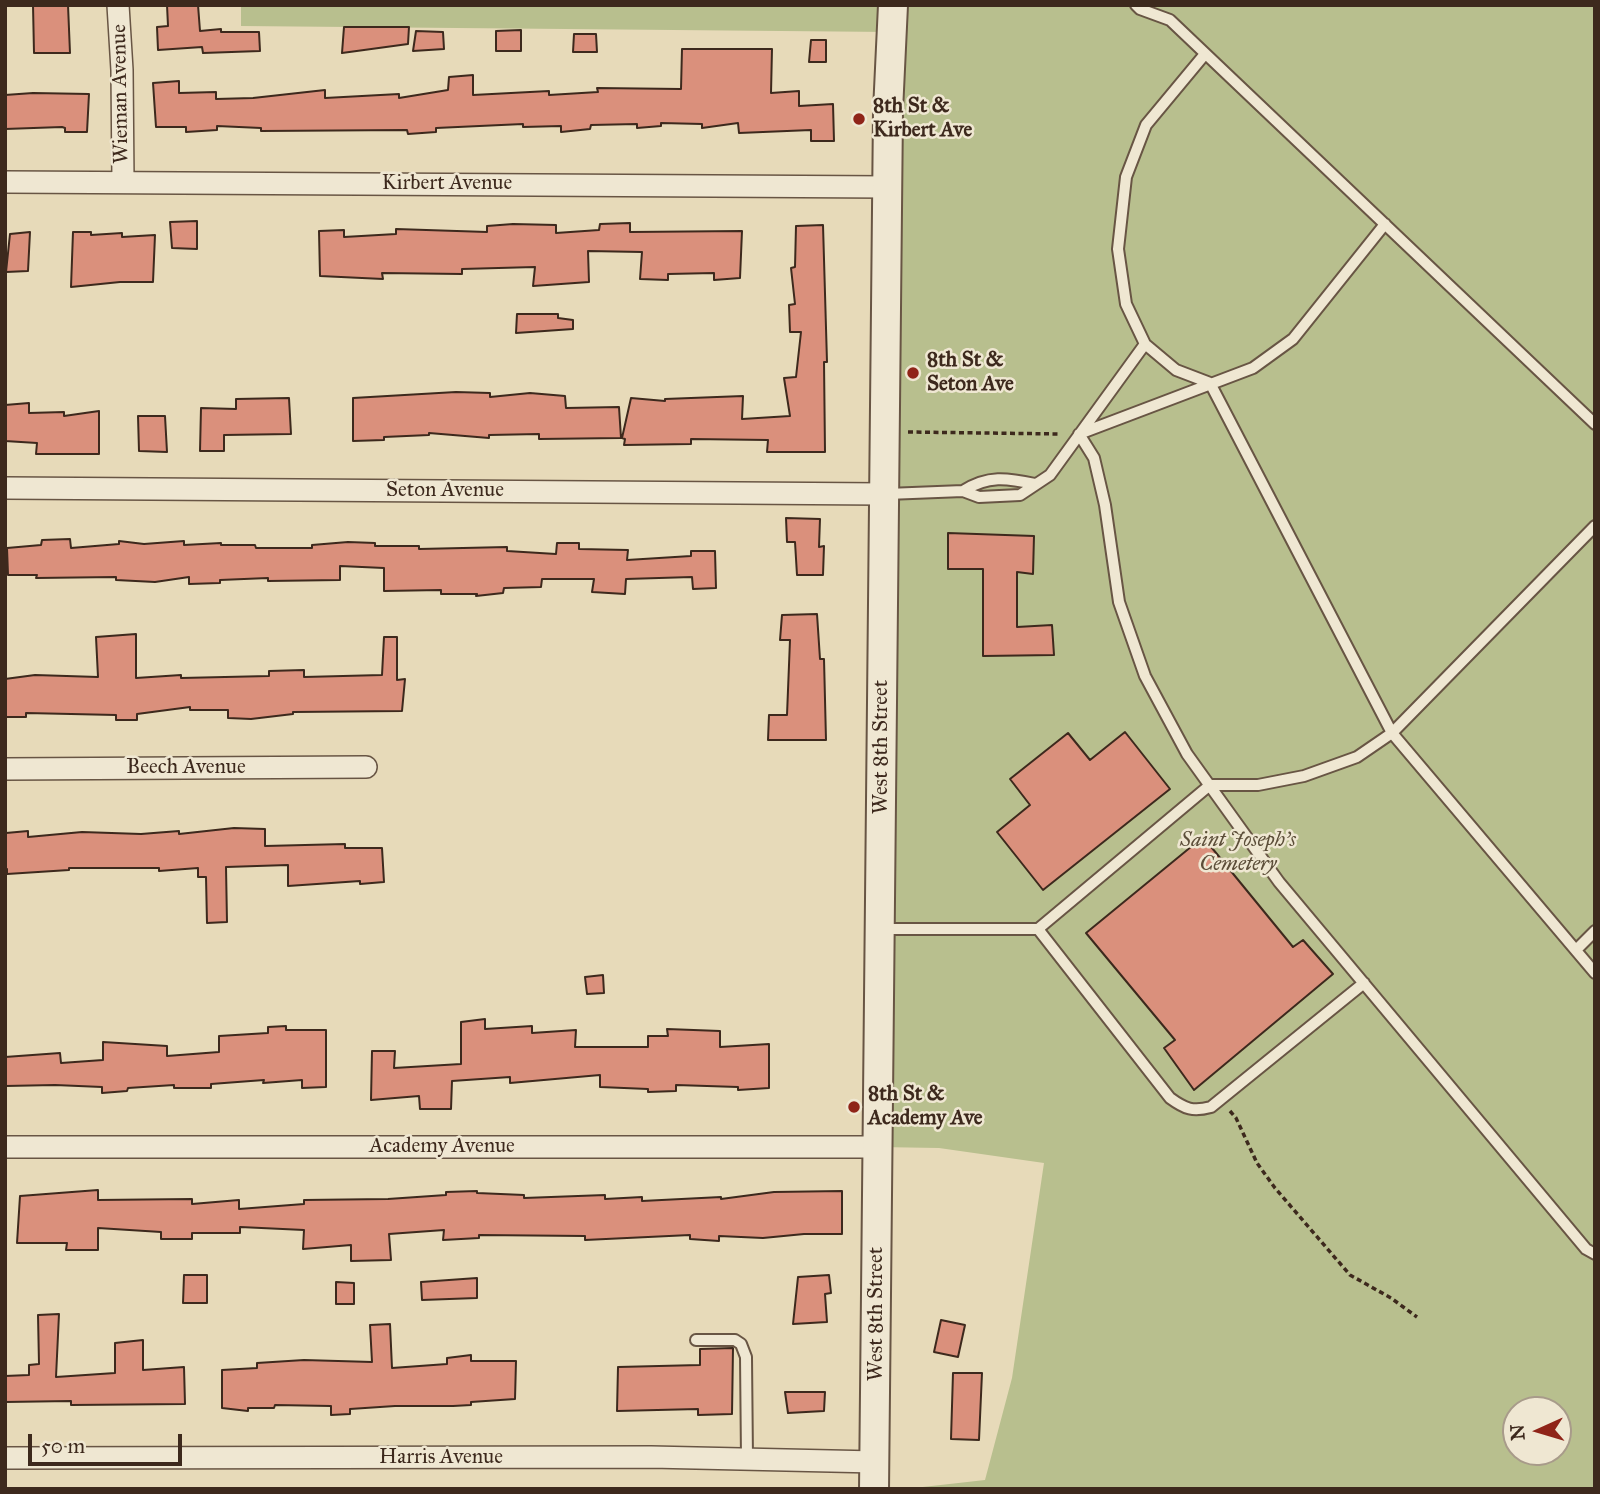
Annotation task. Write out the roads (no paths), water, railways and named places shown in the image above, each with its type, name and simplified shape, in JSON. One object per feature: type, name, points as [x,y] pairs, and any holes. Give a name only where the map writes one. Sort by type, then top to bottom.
[{"type":"street","name":"Wieman Avenue","points":[[118,5],[122,70],[123,182]]},
{"type":"street","name":"West 8th Street","points":[[875,1475],[888,111],[893,5]]},
{"type":"street","name":"Kirbert Avenue","points":[[5,182],[889,187]]},
{"type":"street","name":"Seton Avenue","points":[[5,488],[884,494]]},
{"type":"street","name":"Beech Avenue","points":[[5,769],[366,767]]},
{"type":"street","name":"Academy Avenue","points":[[5,1147],[878,1147]]},
{"type":"street","name":"Harris Avenue","points":[[5,1458],[128,1456],[747,1459],[875,1475]]},
{"type":"lane","points":[[1136,5],[1170,20],[1595,424]]},
{"type":"lane","points":[[1205,54],[1146,125],[1126,177],[1118,249],[1126,304],[1145,344],[1176,370],[1210,383],[1392,733],[1595,973]]},
{"type":"lane","points":[[1079,434],[1253,368],[1293,339],[1385,224]]},
{"type":"lane","points":[[884,494],[963,491],[979,497],[1020,495],[1050,475],[1145,344]]},
{"type":"lane","points":[[1079,434],[1094,458],[1105,505],[1119,602],[1145,676],[1187,754],[1279,882],[1586,1249],[1595,1254]]},
{"type":"lane","points":[[963,491],[978,481],[1012,479],[1035,484]]},
{"type":"lane","points":[[880,929],[1038,929],[1210,785],[1258,785],[1304,776],[1357,757],[1392,733],[1595,526]]},
{"type":"lane","points":[[1038,929],[1170,1098],[1184,1108],[1197,1110],[1211,1107],[1364,983]]},
{"type":"lane","points":[[1576,950],[1595,931]]},
{"type":"lane","points":[[696,1340],[735,1340],[744,1349],[747,1459]]},
{"type":"place","name":"8th St & Kirbert Ave","points":[[859,119]]},
{"type":"place","name":"8th St & Seton Ave","points":[[913,373]]},
{"type":"place","name":"8th St & Academy Ave","points":[[854,1107]]},
{"type":"park label","name":"Saint Joseph’s Cemetery","points":[[1238,853]]}]
